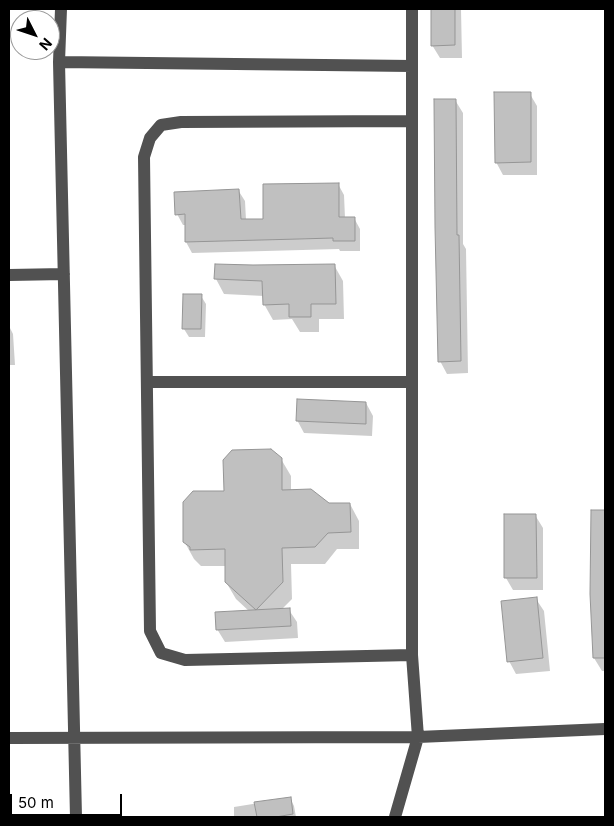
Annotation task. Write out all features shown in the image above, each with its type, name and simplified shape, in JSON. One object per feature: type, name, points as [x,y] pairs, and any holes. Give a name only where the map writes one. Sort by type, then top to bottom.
[{"type":"street","points":[[61,9],[60,62],[76,817]]},
{"type":"street","points":[[395,817],[418,737],[412,655],[412,9]]},
{"type":"street","points":[[60,62],[412,66]]},
{"type":"street","points":[[412,121],[181,122],[161,125],[150,138],[144,157],[150,631],[162,653],[185,660],[412,655]]},
{"type":"street","points":[[9,275],[64,274]]},
{"type":"street","points":[[147,382],[412,382]]},
{"type":"street","points":[[9,738],[418,737],[605,729]]},
{"type":"building","points":[[431,9],[455,9],[455,45],[431,46]]},
{"type":"building","points":[[494,92],[531,92],[531,162],[495,163]]},
{"type":"building","points":[[434,99],[456,99],[457,235],[459,235],[461,361],[438,362]]},
{"type":"building","points":[[339,183],[339,217],[355,217],[355,241],[333,241],[333,238],[185,242],[185,214],[175,215],[174,192],[239,189],[241,219],[263,219],[263,184]]},
{"type":"building","points":[[215,264],[335,264],[336,304],[311,304],[311,317],[289,317],[289,304],[263,305],[262,281],[214,279]]},
{"type":"building","points":[[183,294],[202,294],[201,329],[182,329]]},
{"type":"building","points":[[297,399],[366,402],[366,424],[296,421]]},
{"type":"building","points":[[271,449],[282,458],[282,490],[311,489],[329,503],[350,503],[351,532],[328,533],[315,547],[282,548],[283,582],[256,610],[225,582],[225,549],[190,550],[190,547],[183,542],[183,502],[193,491],[224,491],[223,460],[232,450]]},
{"type":"building","points":[[591,510],[605,510],[605,658],[593,658],[590,594]]},
{"type":"building","points":[[504,514],[536,514],[537,578],[504,578]]},
{"type":"building","points":[[537,597],[543,658],[507,662],[501,601]]},
{"type":"building","points":[[290,608],[291,626],[216,630],[215,612]]},
{"type":"building","points":[[291,797],[293,814],[276,817],[257,817],[254,802]]}]
